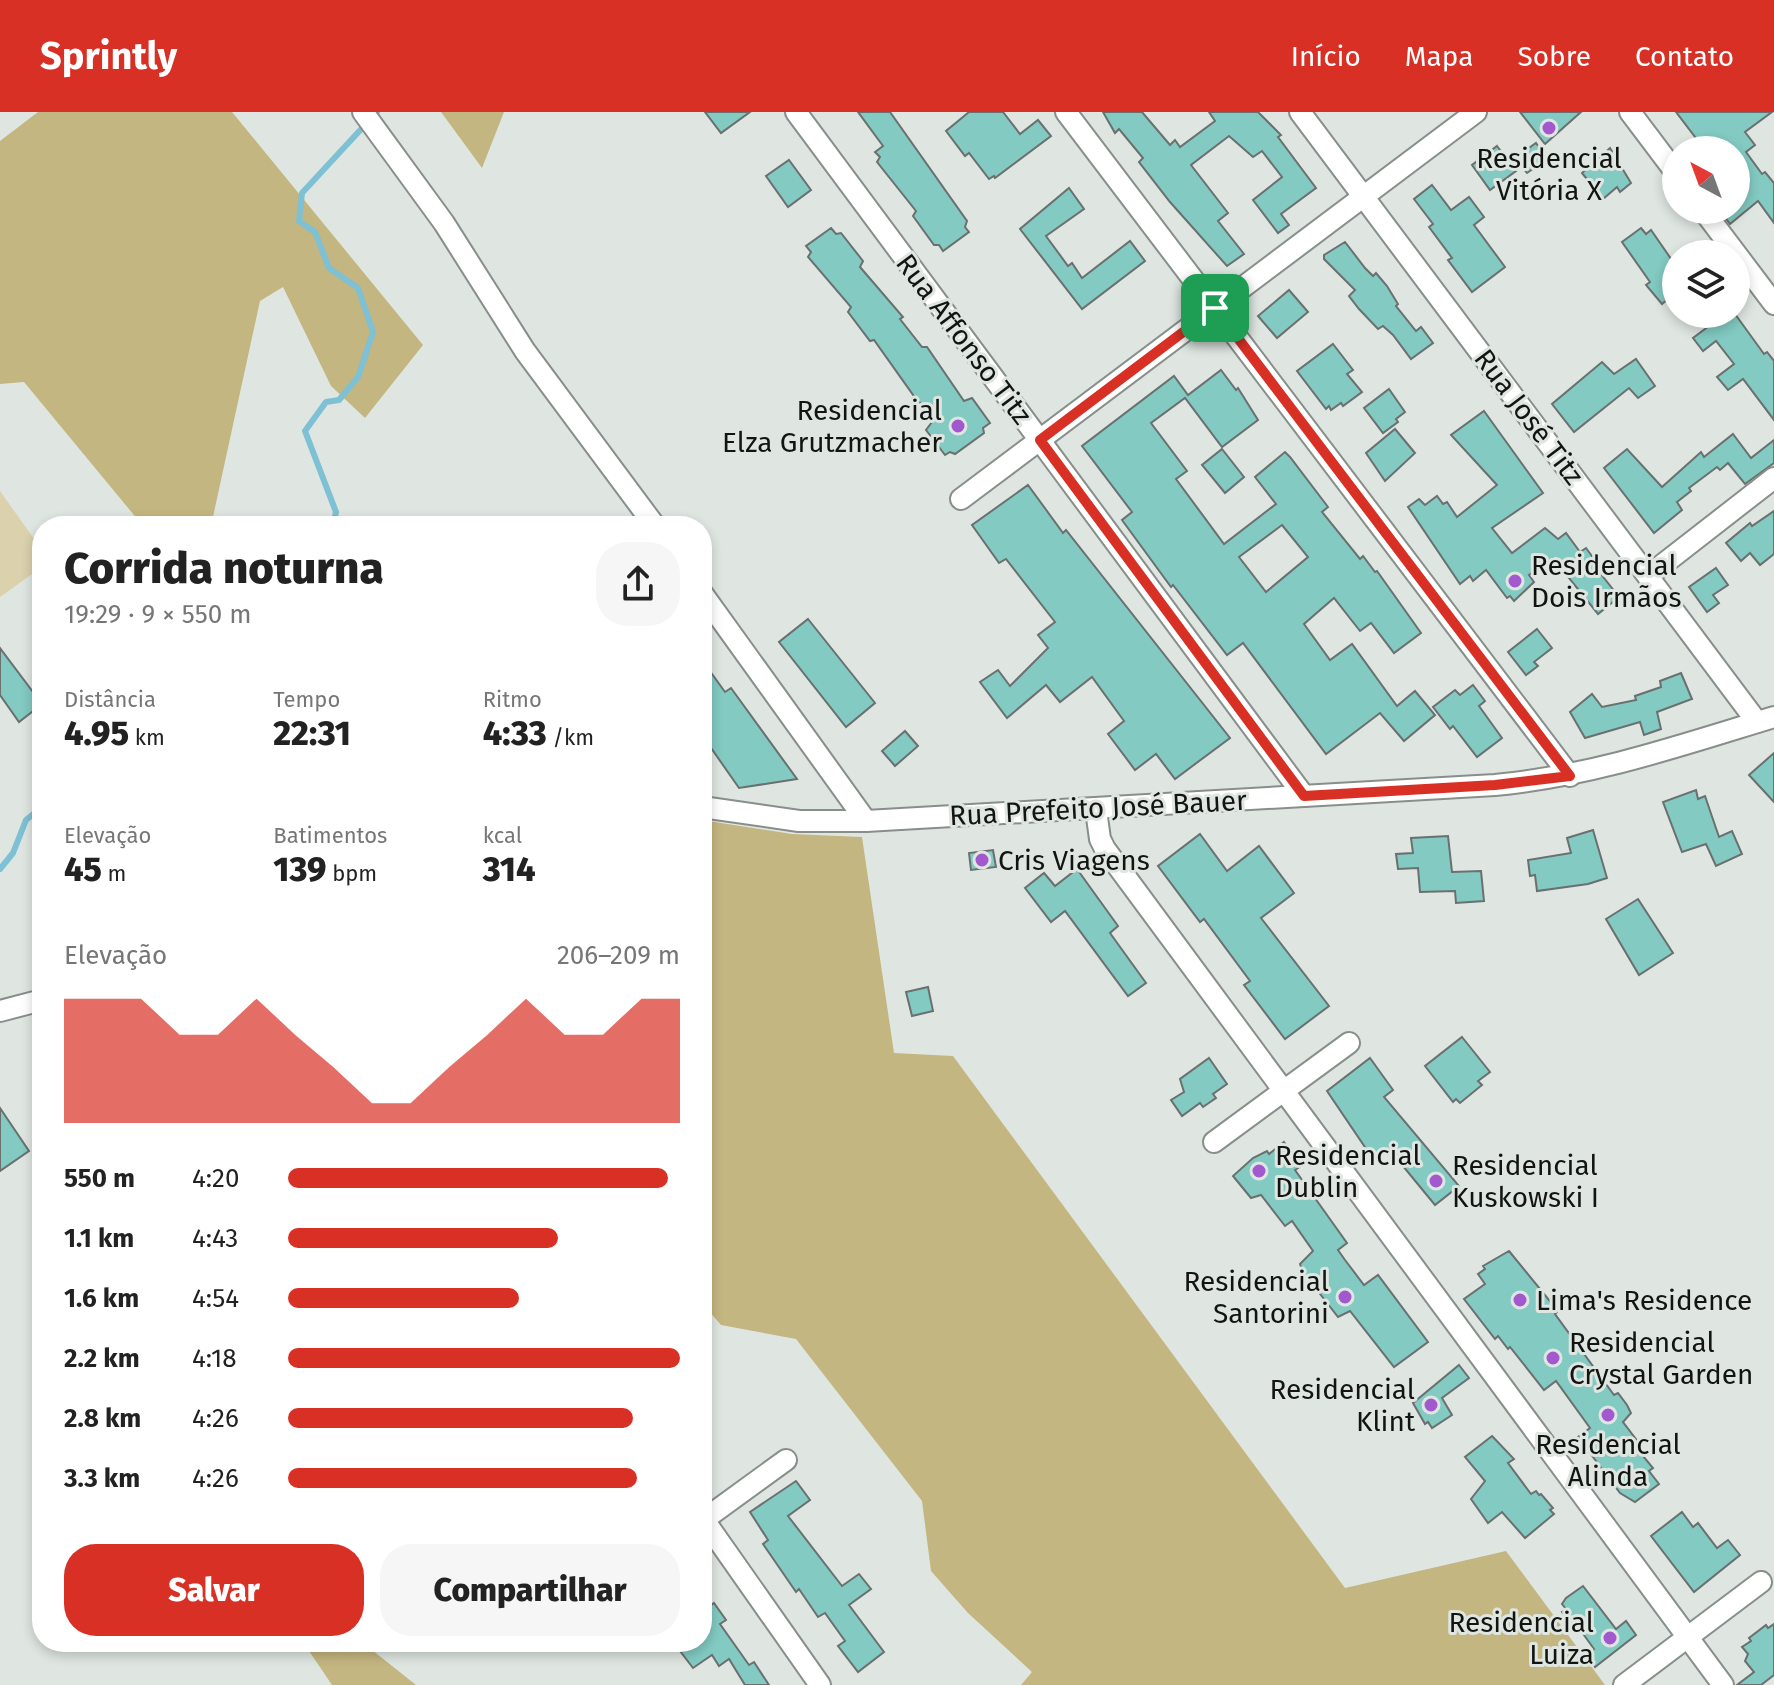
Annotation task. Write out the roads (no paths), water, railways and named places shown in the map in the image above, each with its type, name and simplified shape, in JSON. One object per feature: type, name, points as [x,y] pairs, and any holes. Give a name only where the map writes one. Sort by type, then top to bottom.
[{"type":"street","points":[[363,112],[444,223],[525,351],[648,516]]},
{"type":"street","name":"Rua Affonso Titz","points":[[796,112],[1304,796]]},
{"type":"street","points":[[1066,112],[1570,776]]},
{"type":"street","name":"Rua José Titz","points":[[1300,112],[1648,576],[1766,719]]},
{"type":"street","points":[[961,499],[1476,112]]},
{"type":"street","points":[[1630,112],[1662,154]]},
{"type":"street","points":[[1714,224],[1774,304]]},
{"type":"street","points":[[1648,576],[1774,478]]},
{"type":"street","points":[[712,607],[866,821]]},
{"type":"street","name":"Rua Prefeito José Bauer","points":[[712,808],[799,821],[866,821],[1495,785],[1570,776],[1766,719]]},
{"type":"street","points":[[1096,810],[1100,839],[1105,849],[1723,1685]]},
{"type":"street","points":[[0,1011],[32,1003]]},
{"type":"street","points":[[1214,1142],[1349,1043]]},
{"type":"street","points":[[712,1513],[786,1460]]},
{"type":"street","points":[[712,1532],[820,1685]]},
{"type":"street","points":[[1624,1685],[1761,1582]]},
{"type":"waterway","points":[[335,516],[305,431],[326,402],[339,400],[358,377],[373,332],[358,288],[329,268],[315,232],[299,221],[302,193],[377,112]]},
{"type":"waterway","points":[[0,869],[13,853],[26,820],[32,815]]},
{"type":"place","name":"Residencial Vitória X","points":[[1549,128]]},
{"type":"place","name":"Residencial Elza Grutzmacher","points":[[958,426]]},
{"type":"place","name":"Residencial Dois Irmãos","points":[[1515,581]]},
{"type":"place","name":"Cris Viagens","points":[[982,860]]},
{"type":"place","name":"Residencial Dublin","points":[[1259,1171]]},
{"type":"place","name":"Residencial Kuskowski I","points":[[1436,1181]]},
{"type":"place","name":"Residencial Santorini","points":[[1345,1297]]},
{"type":"place","name":"Lima's Residence","points":[[1520,1300]]},
{"type":"place","name":"Residencial Crystal Garden","points":[[1553,1358]]},
{"type":"place","name":"Residencial Klint","points":[[1431,1405]]},
{"type":"place","name":"Residencial Alinda","points":[[1608,1415]]},
{"type":"place","name":"Residencial Luiza","points":[[1610,1638]]}]
